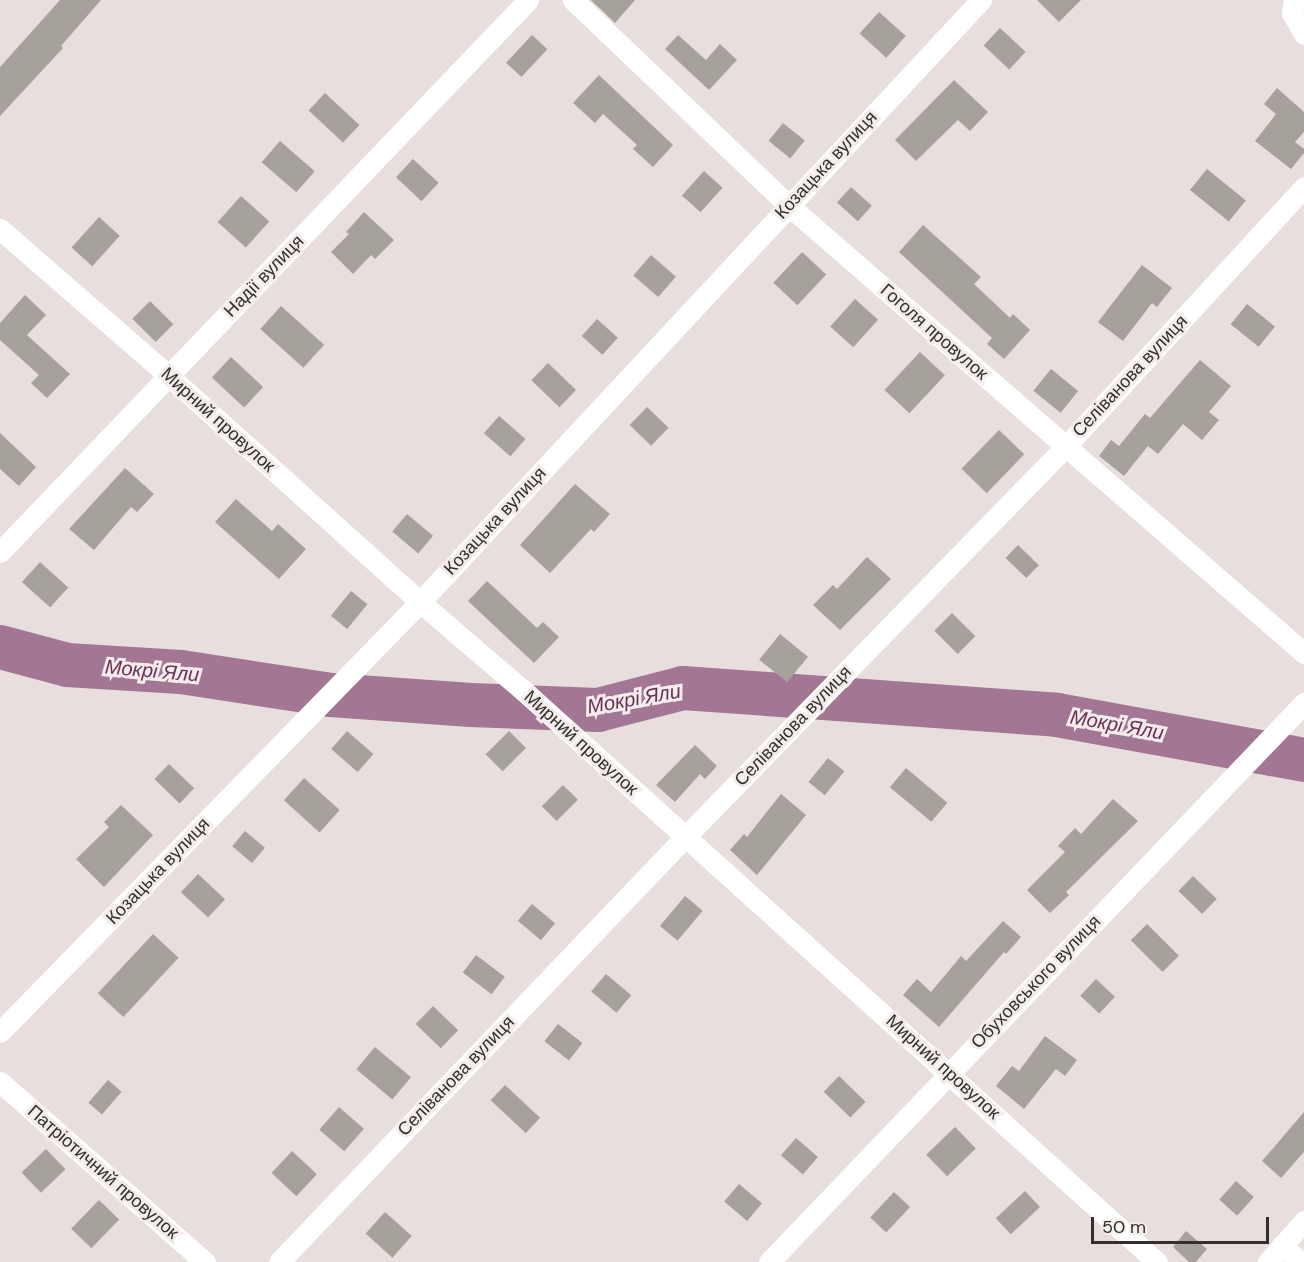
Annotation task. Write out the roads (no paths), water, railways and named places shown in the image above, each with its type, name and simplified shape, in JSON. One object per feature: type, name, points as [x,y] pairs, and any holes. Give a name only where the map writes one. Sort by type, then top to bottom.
[{"type":"street","name":"Надії вулиця","points":[[0,552],[528,0]]},
{"type":"street","name":"Гоголя провулок","points":[[573,0],[788,205],[1304,653]]},
{"type":"street","name":"Козацька вулиця","points":[[0,1032],[420,602],[981,0]]},
{"type":"street","points":[[1294,0],[1292,13],[1304,34]]},
{"type":"street","name":"Селіванова вулиця","points":[[279,1262],[685,837],[1066,446],[1304,187]]},
{"type":"street","name":"Мирний провулок","points":[[0,229],[168,375],[420,602],[525,692],[1157,1262]]},
{"type":"street","name":"Обуховського вулиця","points":[[769,1262],[1304,703]]},
{"type":"street","name":"Патріотичний провулок","points":[[0,1082],[205,1262]]},
{"type":"street","points":[[1268,1262],[1304,1221]]},
{"type":"street","points":[[1282,1245],[1300,1262]]},
{"type":"waterway","name":"Мокрі Яли","points":[[0,647],[67,665],[181,672],[331,695],[471,705],[598,710],[683,688],[1057,715],[1304,760]]}]
